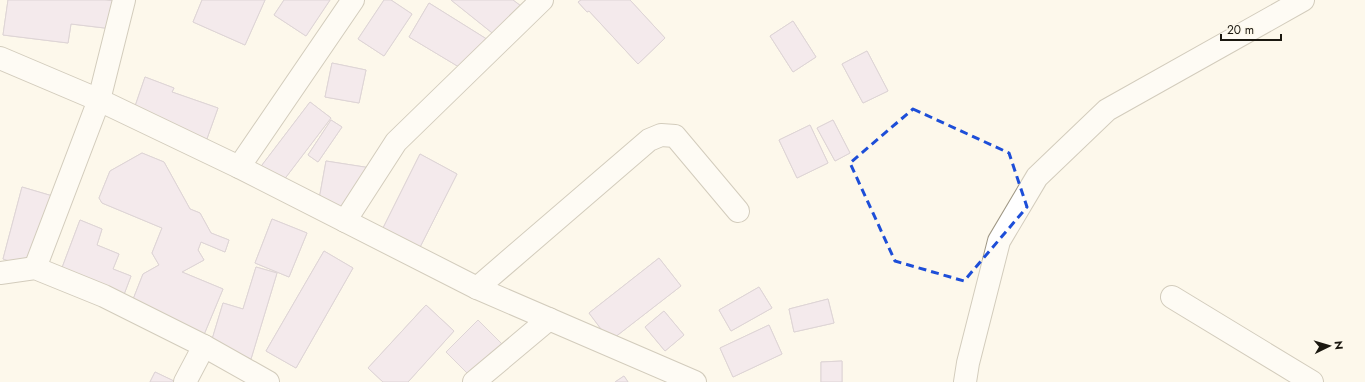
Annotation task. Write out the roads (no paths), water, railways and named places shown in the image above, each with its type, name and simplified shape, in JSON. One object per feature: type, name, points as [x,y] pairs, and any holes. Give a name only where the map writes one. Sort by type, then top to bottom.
[{"type":"street","points":[[35,268],[99,100],[124,0]]},
{"type":"street","points":[[239,167],[353,0]]},
{"type":"street","points":[[345,222],[396,142],[542,0]]},
{"type":"street","points":[[965,382],[968,363],[998,241],[1037,177],[1107,110],[1303,0]]},
{"type":"street","points":[[0,58],[99,100],[239,167],[477,288],[696,382]]},
{"type":"street","points":[[477,288],[649,140],[661,135],[675,136],[738,211]]},
{"type":"street","points":[[0,273],[35,268],[104,296],[204,346],[268,382]]},
{"type":"street","points":[[1172,297],[1312,382]]},
{"type":"street","points":[[474,382],[549,319]]},
{"type":"street","points":[[185,382],[204,346]]}]
